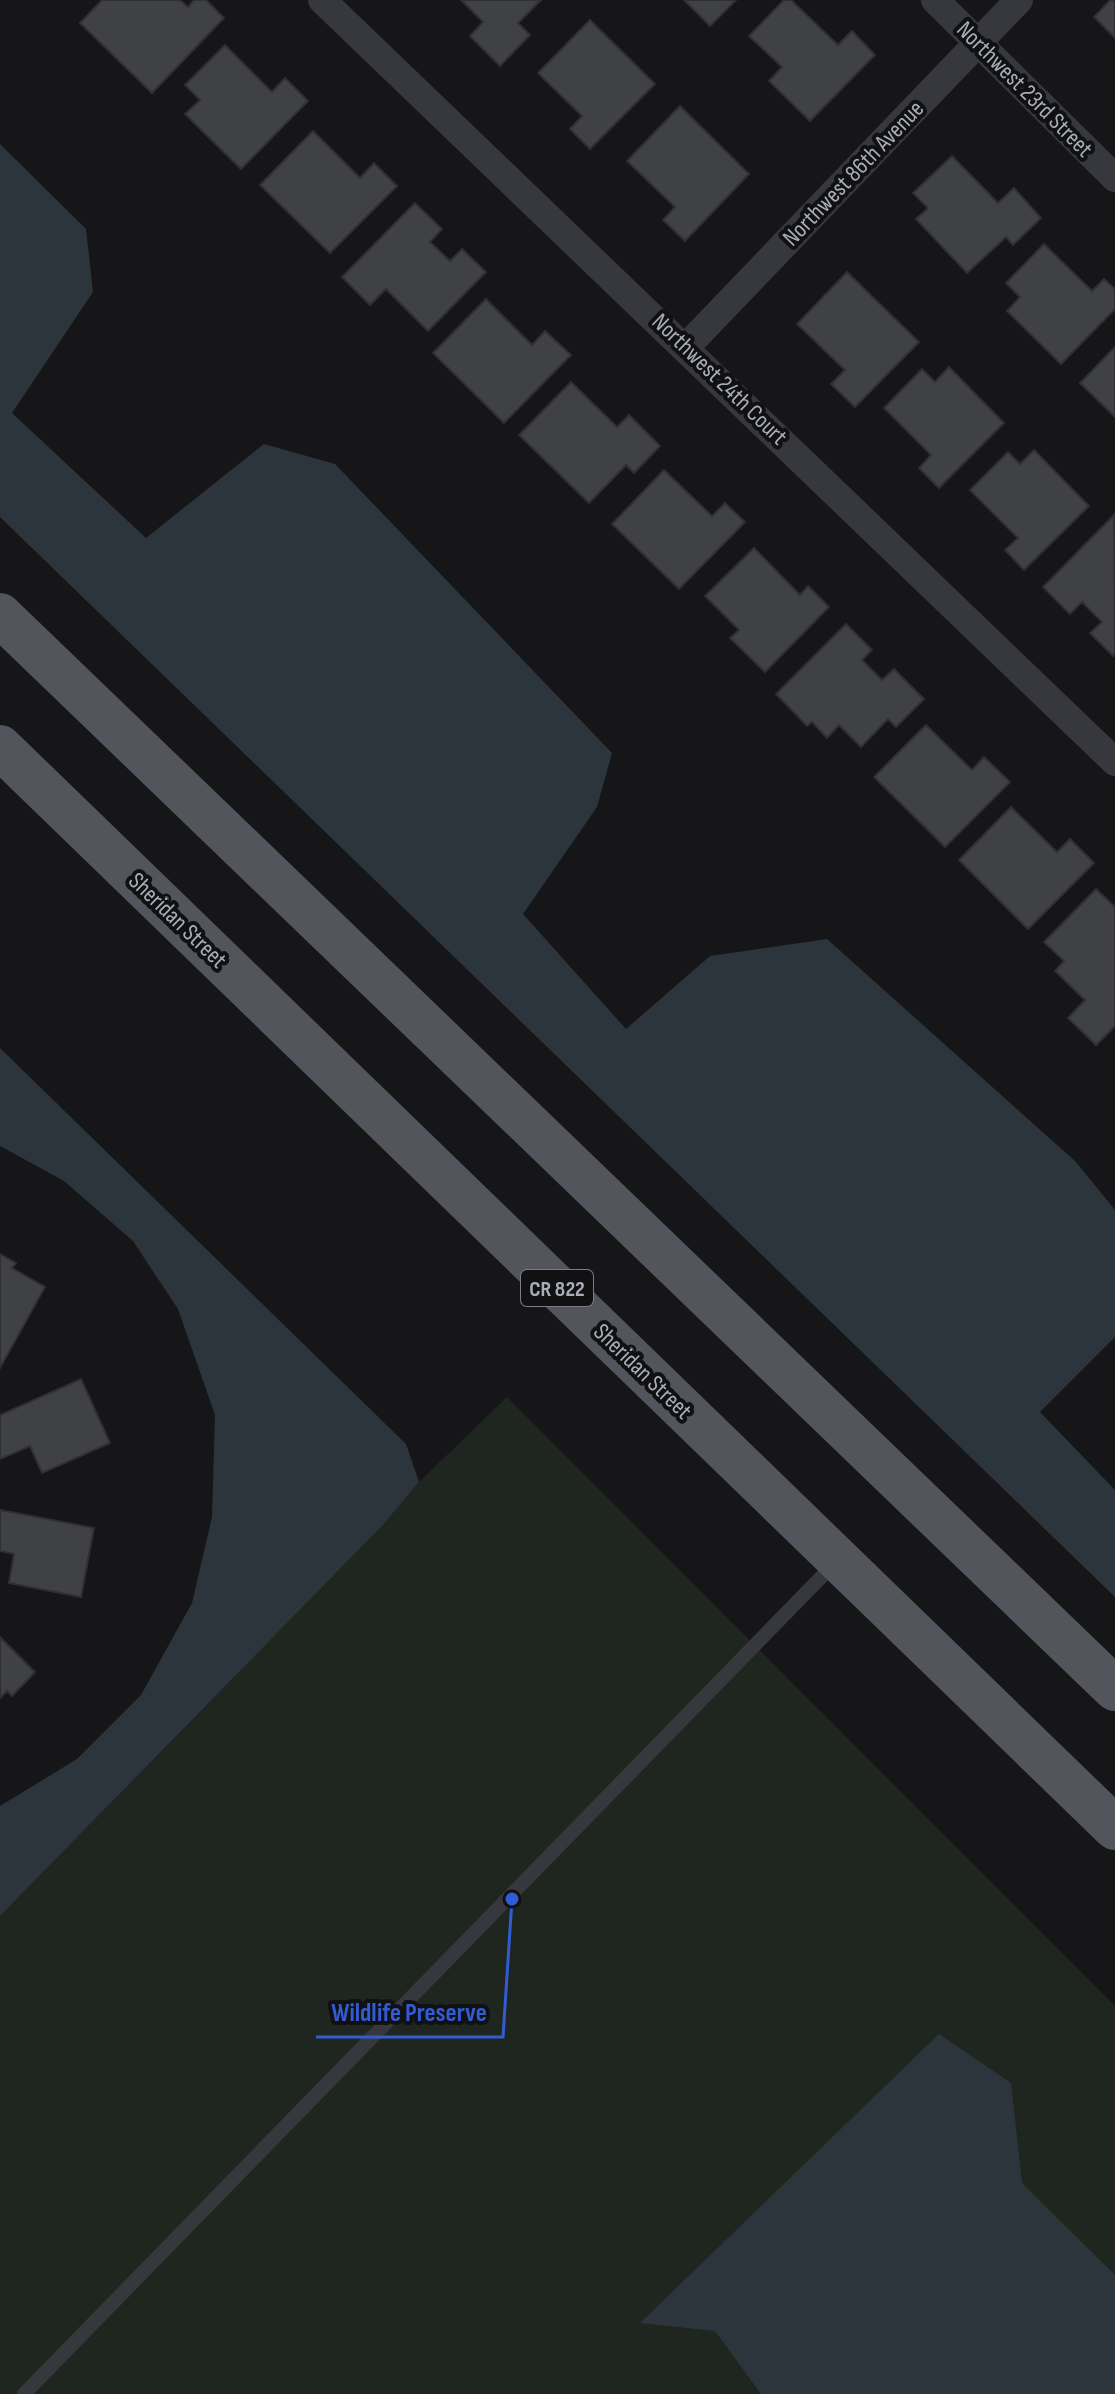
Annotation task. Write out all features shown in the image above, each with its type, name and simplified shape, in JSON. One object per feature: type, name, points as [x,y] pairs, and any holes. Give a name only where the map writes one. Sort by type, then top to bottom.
[{"type":"main road","points":[[0,615],[1115,1689]]},
{"type":"main road","name":"Sheridan Street","points":[[0,747],[1115,1828]]},
{"type":"street","name":"Northwest 24th Court","points":[[322,0],[687,346],[1115,762]]},
{"type":"street","name":"Northwest 23rd Street","points":[[935,0],[1115,178]]},
{"type":"street","name":"Northwest 86th Avenue","points":[[687,346],[1019,0]]},
{"type":"lane","points":[[24,2394],[838,1560]]},
{"type":"shaded area","points":[[0,144],[86,229],[93,292],[12,413],[146,538],[264,444],[335,464],[612,753],[597,807],[523,914],[626,1029],[710,956],[827,939],[1076,1162],[1115,1210],[1115,1337],[1040,1412],[1115,1490],[1115,1597],[0,517]]},
{"type":"shaded area","points":[[0,1048],[406,1444],[419,1482],[382,1526],[0,1916],[0,1806],[77,1759],[141,1695],[192,1603],[212,1517],[215,1415],[178,1309],[133,1241],[64,1181],[0,1146]]},
{"type":"shaded area","points":[[507,1397],[1115,2006],[1115,2394],[0,2394],[0,1916],[382,1526],[419,1482]]},
{"type":"shaded area","points":[[939,2034],[1011,2083],[1022,2183],[1115,2275],[1115,2394],[761,2394],[715,2331],[640,2323]]},
{"type":"building","points":[[102,0],[180,0],[188,7],[194,0],[206,0],[224,18],[152,93],[80,23]]},
{"type":"building","points":[[461,0],[541,0],[518,23],[530,35],[500,66],[470,36],[483,22]]},
{"type":"building","points":[[684,0],[736,0],[710,26]]},
{"type":"building","points":[[784,0],[791,0],[838,45],[852,31],[875,55],[810,121],[769,81],[782,67],[749,36]]},
{"type":"building","points":[[1110,0],[1115,0],[1115,38],[1094,17]]},
{"type":"building","points":[[590,20],[655,84],[590,149],[570,129],[582,116],[538,73]]},
{"type":"building","points":[[225,45],[272,92],[285,78],[308,101],[241,169],[185,114],[200,100],[185,85]]},
{"type":"building","points":[[680,106],[749,174],[685,241],[663,220],[675,207],[627,161]]},
{"type":"building","points":[[313,131],[360,178],[374,163],[397,186],[330,253],[260,185]]},
{"type":"building","points":[[952,156],[998,203],[1014,188],[1041,218],[1013,245],[1006,237],[967,273],[916,219],[928,208],[913,193]]},
{"type":"building","points":[[415,203],[442,229],[430,242],[450,261],[462,249],[486,272],[428,331],[386,289],[370,305],[342,277]]},
{"type":"building","points":[[1044,244],[1092,291],[1104,279],[1115,289],[1115,309],[1061,364],[1007,311],[1020,297],[1006,283]]},
{"type":"building","points":[[847,272],[919,342],[855,407],[831,384],[845,370],[797,324]]},
{"type":"building","points":[[486,299],[532,345],[545,331],[571,355],[504,423],[433,353]]},
{"type":"building","points":[[1115,347],[1115,417],[1080,383]]},
{"type":"building","points":[[949,367],[1004,423],[939,488],[919,468],[931,455],[884,408],[922,369],[935,382]]},
{"type":"building","points":[[571,382],[617,427],[629,415],[660,446],[634,473],[626,465],[589,503],[519,435]]},
{"type":"building","points":[[1034,450],[1089,506],[1024,570],[1005,550],[1018,538],[970,490],[1008,452],[1020,464]]},
{"type":"building","points":[[664,470],[712,516],[725,503],[745,522],[679,589],[612,524]]},
{"type":"building","points":[[1114,515],[1113,656],[1090,633],[1102,622],[1082,602],[1070,614],[1043,587]]},
{"type":"building","points":[[754,548],[800,595],[808,586],[829,607],[765,672],[730,638],[739,630],[705,596]]},
{"type":"building","points":[[846,624],[872,650],[862,660],[882,680],[894,669],[924,699],[896,727],[888,719],[861,747],[839,725],[827,738],[812,722],[807,726],[776,694]]},
{"type":"building","points":[[926,725],[972,770],[984,757],[1010,782],[945,847],[874,777]]},
{"type":"building","points":[[1011,807],[1057,852],[1070,839],[1094,863],[1028,929],[959,860]]},
{"type":"building","points":[[1096,889],[1115,907],[1115,1026],[1096,1045],[1068,1018],[1085,1000],[1055,971],[1064,961],[1044,942]]},
{"type":"building","points":[[0,1254],[16,1263],[12,1268],[45,1287],[0,1368]]},
{"type":"building","points":[[81,1379],[110,1443],[42,1473],[30,1446],[0,1459],[0,1415]]},
{"type":"building","points":[[0,1510],[94,1528],[81,1597],[9,1583],[14,1554],[0,1551]]},
{"type":"building","points":[[0,1637],[35,1672],[12,1696],[7,1691],[0,1698]]},
{"type":"place","name":"Wildlife Preserve","points":[[512,1899]]}]
